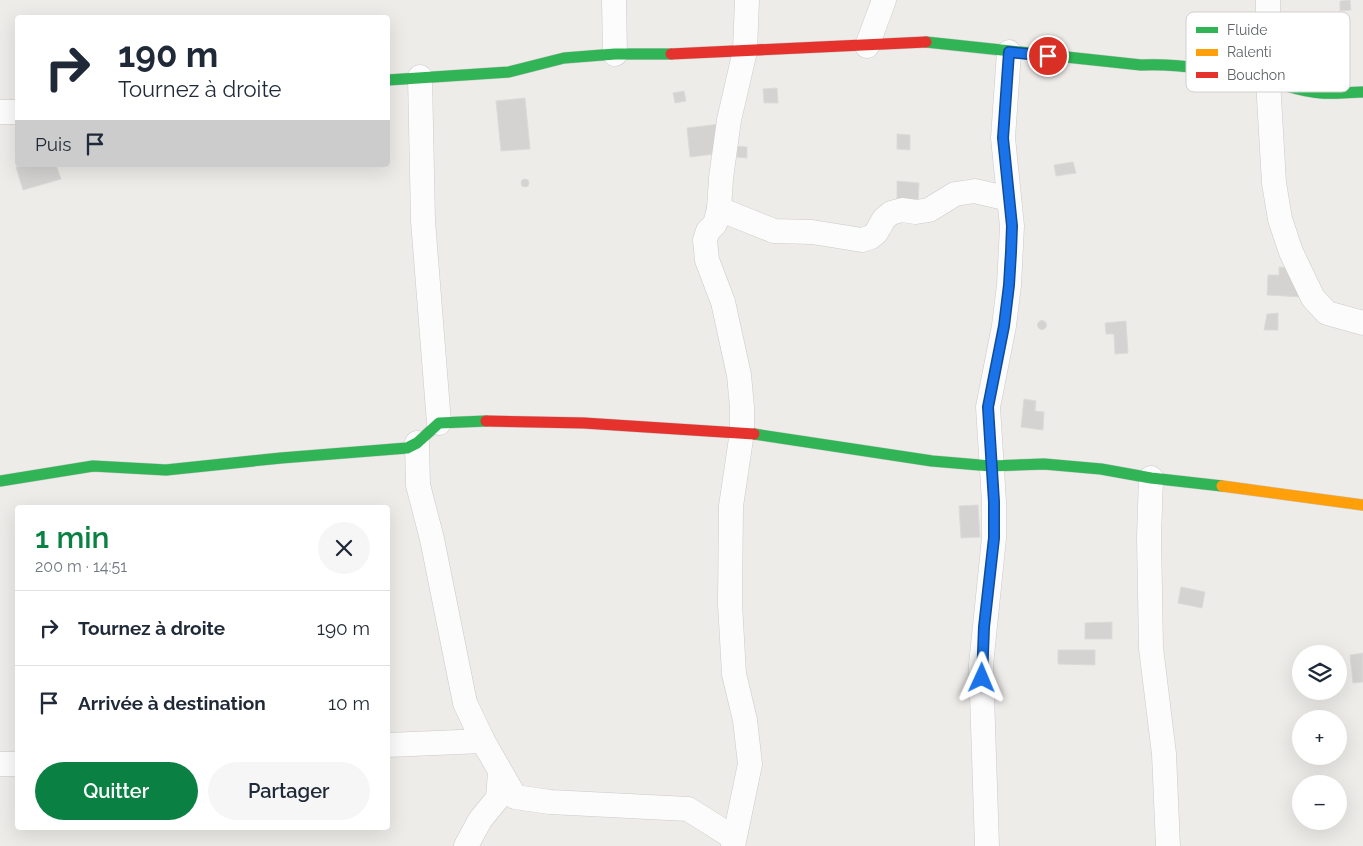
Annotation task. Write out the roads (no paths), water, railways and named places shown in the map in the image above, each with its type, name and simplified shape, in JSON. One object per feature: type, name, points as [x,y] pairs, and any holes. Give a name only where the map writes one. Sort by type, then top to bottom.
[{"type":"street","points":[[614,0],[615,54]]},
{"type":"street","points":[[416,443],[418,485],[432,539],[465,703],[482,741],[515,797],[550,802],[688,809],[733,842],[750,764],[745,720],[734,674],[730,604],[731,506],[742,432],[739,375],[723,302],[707,260],[705,240],[708,231],[716,224],[719,209],[729,120],[745,51],[747,0]]},
{"type":"street","points":[[867,46],[884,0]]},
{"type":"street","points":[[390,80],[509,72],[564,58],[615,54],[665,55],[929,42],[1142,65],[1169,64],[1186,66]]},
{"type":"street","points":[[987,846],[981,665],[994,538],[994,502],[988,407],[1004,326],[1009,285],[1012,226],[1003,138],[1009,52]]},
{"type":"street","points":[[420,77],[423,221],[439,423]]},
{"type":"street","points":[[1269,92],[1274,183],[1280,219],[1291,252],[1313,298],[1327,313],[1363,323]]},
{"type":"street","points":[[1310,92],[1322,94],[1363,92]]},
{"type":"street","points":[[0,112],[15,112]]},
{"type":"street","points":[[719,209],[774,231],[812,232],[862,240],[870,238],[876,233],[884,219],[891,213],[902,210],[916,212],[929,210],[956,194],[975,191],[1009,199]]},
{"type":"street","points":[[0,481],[93,466],[166,470],[280,458],[407,448],[416,443],[439,423],[495,421],[584,423],[742,432],[932,461],[991,466],[1044,464],[1101,469],[1151,478],[1363,505]]},
{"type":"street","points":[[1151,478],[1149,537],[1151,648],[1164,754],[1168,846]]},
{"type":"street","points":[[390,745],[482,741]]},
{"type":"street","points":[[0,764],[15,764]]},
{"type":"street","points":[[466,846],[480,820],[498,798],[500,774]]}]
